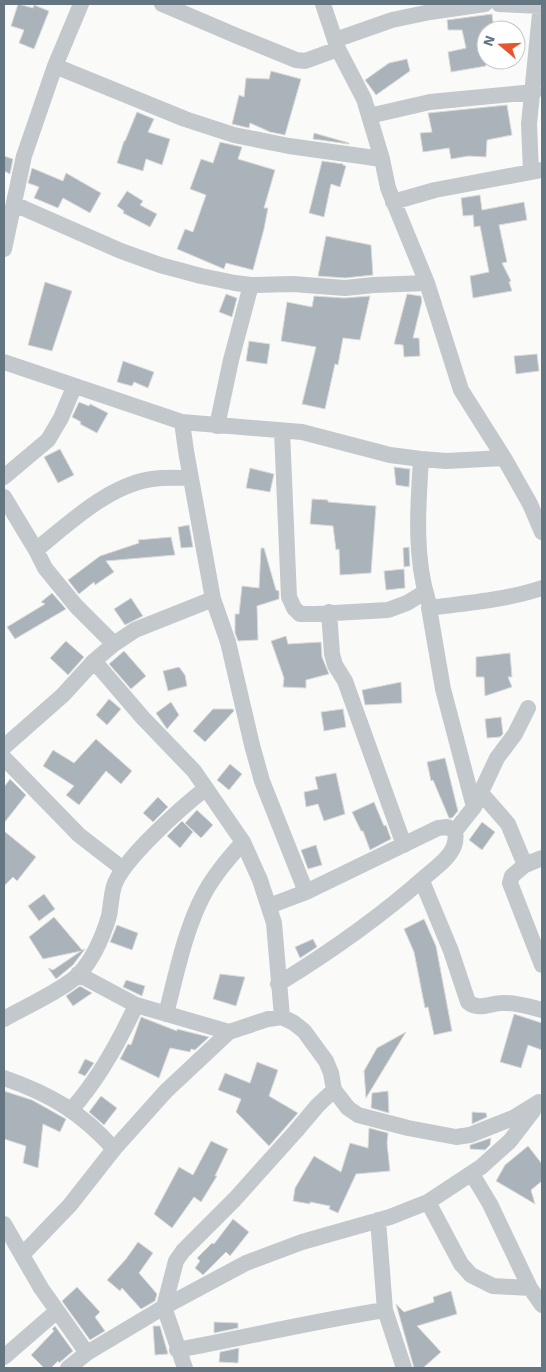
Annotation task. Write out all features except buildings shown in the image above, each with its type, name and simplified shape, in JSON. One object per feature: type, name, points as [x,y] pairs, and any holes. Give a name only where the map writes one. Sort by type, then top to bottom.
[{"type":"street","points":[[4,249],[24,156],[55,66],[81,4]]},
{"type":"street","points":[[162,4],[296,60],[305,61],[336,44],[392,20],[484,4]]},
{"type":"street","points":[[323,4],[336,44],[364,99],[382,159],[388,188],[427,283],[462,390],[530,504],[542,532]]},
{"type":"street","points":[[394,202],[434,190],[537,171],[529,124],[534,92],[541,5],[499,4]]},
{"type":"street","points":[[55,66],[185,119],[234,135],[289,146],[382,159]]},
{"type":"street","points":[[369,116],[430,102],[534,92]]},
{"type":"street","points":[[14,204],[121,251],[160,265],[201,276],[251,285],[293,284],[345,288],[427,283]]},
{"type":"street","points":[[216,426],[251,285]]},
{"type":"street","points":[[4,362],[182,422],[302,432],[371,450],[421,459],[504,458]]},
{"type":"street","points":[[4,477],[48,440],[61,418],[74,387]]},
{"type":"street","points":[[182,422],[190,478],[213,599],[228,642],[262,781],[306,892]]},
{"type":"street","points":[[282,431],[290,597],[294,608],[300,614],[388,610],[407,603],[426,592]]},
{"type":"street","points":[[421,459],[418,519],[419,544],[443,689],[478,800],[508,824],[525,865]]},
{"type":"street","points":[[36,550],[92,506],[126,487],[151,479],[190,478]]},
{"type":"street","points":[[4,497],[45,568],[58,585],[114,644]]},
{"type":"street","points":[[429,608],[496,599],[542,588]]},
{"type":"street","points":[[123,869],[79,835],[4,756],[94,662],[114,644],[135,630],[213,599]]},
{"type":"street","points":[[328,612],[330,643],[335,665],[345,681],[404,845]]},
{"type":"street","points":[[94,662],[143,718],[194,771],[243,842],[260,880],[274,923],[282,1017]]},
{"type":"street","points":[[278,984],[359,930],[422,881],[446,859],[454,847],[455,831],[478,800],[497,758],[515,734],[528,708]]},
{"type":"street","points":[[4,1020],[66,984],[78,974],[92,954],[102,933],[109,915],[114,886],[123,869],[140,849],[188,802],[205,789]]},
{"type":"street","points":[[269,906],[306,892],[438,828],[447,828],[455,831]]},
{"type":"street","points":[[166,1014],[189,928],[204,894],[224,864],[243,842]]},
{"type":"street","points":[[542,858],[525,865],[512,876],[510,883],[542,965]]},
{"type":"street","points":[[422,881],[447,942],[468,1002],[476,1006],[502,1003],[523,1005],[542,1010]]},
{"type":"street","points":[[78,974],[136,1006],[229,1032]]},
{"type":"street","points":[[71,1110],[84,1095],[116,1044],[136,1006]]},
{"type":"street","points":[[22,1255],[70,1205],[114,1148],[166,1091],[229,1032],[268,1019],[282,1017],[304,1030],[316,1044],[326,1061],[334,1090],[348,1108],[358,1115],[417,1130],[456,1137],[470,1134],[513,1118],[541,1100]]},
{"type":"street","points":[[4,1078],[50,1096],[99,1132],[114,1148]]},
{"type":"street","points":[[185,1368],[177,1350],[164,1307],[176,1261],[183,1251],[234,1199],[318,1105],[334,1090]]},
{"type":"street","points":[[68,1368],[86,1353],[164,1307],[246,1263],[302,1242],[378,1220],[428,1202],[472,1174],[510,1141],[541,1100]]},
{"type":"street","points":[[472,1174],[490,1204],[530,1288],[542,1305]]},
{"type":"street","points":[[428,1202],[461,1264],[471,1275],[493,1286],[530,1288]]},
{"type":"street","points":[[378,1220],[385,1310],[404,1368]]},
{"type":"street","points":[[4,1224],[41,1288],[86,1353]]},
{"type":"street","points":[[177,1350],[253,1336],[330,1318],[385,1310]]},
{"type":"street","points":[[4,1357],[57,1311]]}]
